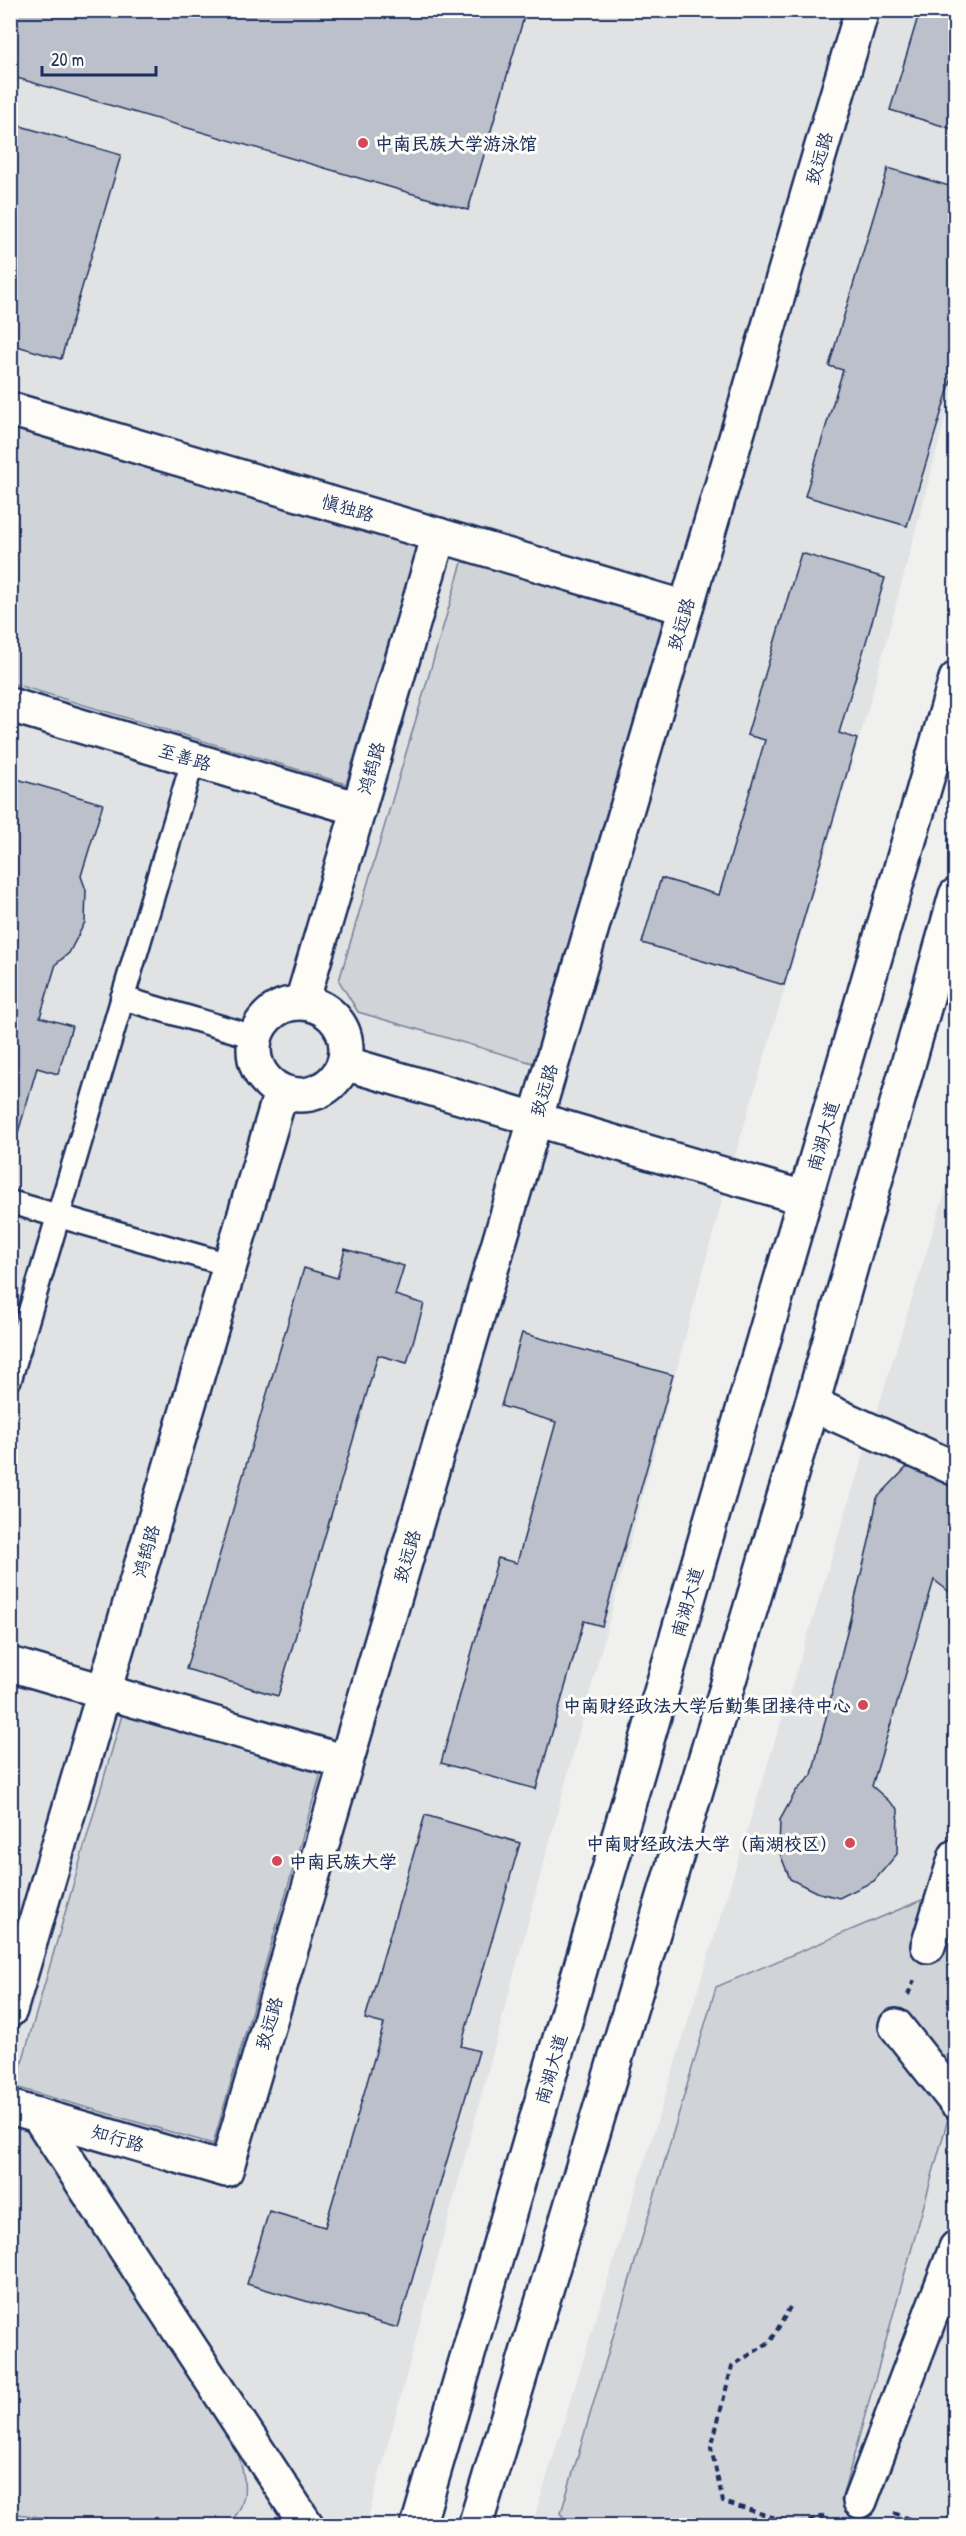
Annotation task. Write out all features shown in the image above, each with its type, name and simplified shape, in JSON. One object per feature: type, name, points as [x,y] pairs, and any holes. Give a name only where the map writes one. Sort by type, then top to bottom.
[{"type":"street","name":"致远路","points":[[226,2170],[862,10]]},
{"type":"street","name":"慎独路","points":[[10,409],[686,608]]},
{"type":"street","name":"鸿鹄路","points":[[302,1002],[439,535]]},
{"type":"street","name":"南湖大道","points":[[418,2526],[956,679]]},
{"type":"street","name":"至善路","points":[[10,705],[359,809]]},
{"type":"street","points":[[475,2526],[812,1404],[956,896]]},
{"type":"street","points":[[302,1002],[319,1006],[332,1016],[342,1029],[346,1044],[344,1063],[338,1075],[327,1087],[312,1094],[296,1096],[281,1092],[267,1083],[258,1070],[253,1054],[255,1037],[261,1023],[273,1011],[287,1004],[302,1002]]},
{"type":"street","points":[[344,1063],[804,1198]]},
{"type":"street","name":"鸿鹄路","points":[[10,2010],[281,1092]]},
{"type":"street","points":[[812,1404],[956,1469]]},
{"type":"street","points":[[10,1664],[346,1762]]},
{"type":"street","points":[[928,1946],[956,1856]]},
{"type":"street","points":[[896,2026],[956,2102]]},
{"type":"street","points":[[24,2111],[307,2526]]},
{"type":"street","name":"知行路","points":[[24,2111],[226,2170]]},
{"type":"street","points":[[860,2501],[956,2248]]},
{"type":"lane","points":[[10,1379],[193,760]]},
{"type":"lane","points":[[122,998],[255,1037]]},
{"type":"lane","points":[[10,1202],[230,1265]]},
{"type":"path","points":[[896,2026],[928,1946]]},
{"type":"path","points":[[790,2307],[771,2341],[732,2366],[711,2448],[723,2502],[799,2525],[860,2501]]},
{"type":"path","points":[[10,2522],[33,2526]]},
{"type":"shaded area","name":"中南民族大学","points":[[11,11],[955,11],[955,382],[870,702],[723,1196],[366,2525],[11,2526]]},
{"type":"shaded area","points":[[10,426],[417,547],[346,784],[11,683]]},
{"type":"shaded area","points":[[463,559],[664,618],[533,1063],[358,1012],[339,981]]},
{"type":"shaded area","name":"中南财经政法大学（南湖校区）","points":[[955,1160],[955,2525],[532,2525]]},
{"type":"shaded area","points":[[122,1715],[321,1773],[213,2144],[15,2087]]},
{"type":"shaded area","points":[[955,1886],[955,2094],[841,2501],[857,2525],[569,2526],[561,2513],[716,1987]]},
{"type":"shaded area","points":[[11,2122],[28,2127],[235,2445],[244,2477],[244,2497],[241,2507],[227,2525],[103,2526],[11,2513]]},
{"type":"building","name":"中南民族大学游泳馆","points":[[10,10],[526,10],[468,210],[10,76]]},
{"type":"building","points":[[920,10],[956,10],[956,130],[890,110]]},
{"type":"building","points":[[10,123],[121,155],[61,359],[10,344]]},
{"type":"building","points":[[888,168],[956,188],[956,314],[948,338],[956,340],[956,364],[907,526],[805,496],[843,370],[829,366]]},
{"type":"building","points":[[801,553],[885,578],[839,733],[857,739],[784,985],[642,943],[661,878],[719,895],[765,740],[747,735]]},
{"type":"building","points":[[10,777],[103,804],[81,876],[86,890],[85,922],[69,953],[56,964],[40,1017],[72,1026],[58,1074],[37,1068],[10,1160]]},
{"type":"building","points":[[345,1249],[404,1266],[395,1295],[424,1304],[407,1363],[378,1355],[278,1696],[186,1669],[304,1268],[337,1278]]},
{"type":"building","points":[[522,1333],[673,1375],[602,1626],[584,1621],[536,1789],[441,1763],[498,1558],[517,1563],[556,1422],[501,1406]]},
{"type":"building","name":"中南财经政法大学后勤集团接待中心","points":[[931,1466],[956,1476],[956,1597],[934,1580],[872,1786],[898,1809],[897,1854],[874,1881],[839,1898],[816,1892],[790,1879],[779,1851],[780,1820],[796,1791],[812,1775],[870,1537],[877,1498],[906,1468]]},
{"type":"building","points":[[425,1815],[520,1843],[461,2046],[479,2051],[398,2328],[247,2284],[269,2211],[325,2227],[384,2024],[365,2019]]},
{"type":"place","name":"中南民族大学游泳馆","points":[[363,143]]},
{"type":"place","name":"中南财经政法大学后勤集团接待中心","points":[[863,1705]]},
{"type":"place","name":"中南财经政法大学（南湖校区）","points":[[850,1843]]},
{"type":"place","name":"中南民族大学","points":[[277,1861]]}]
